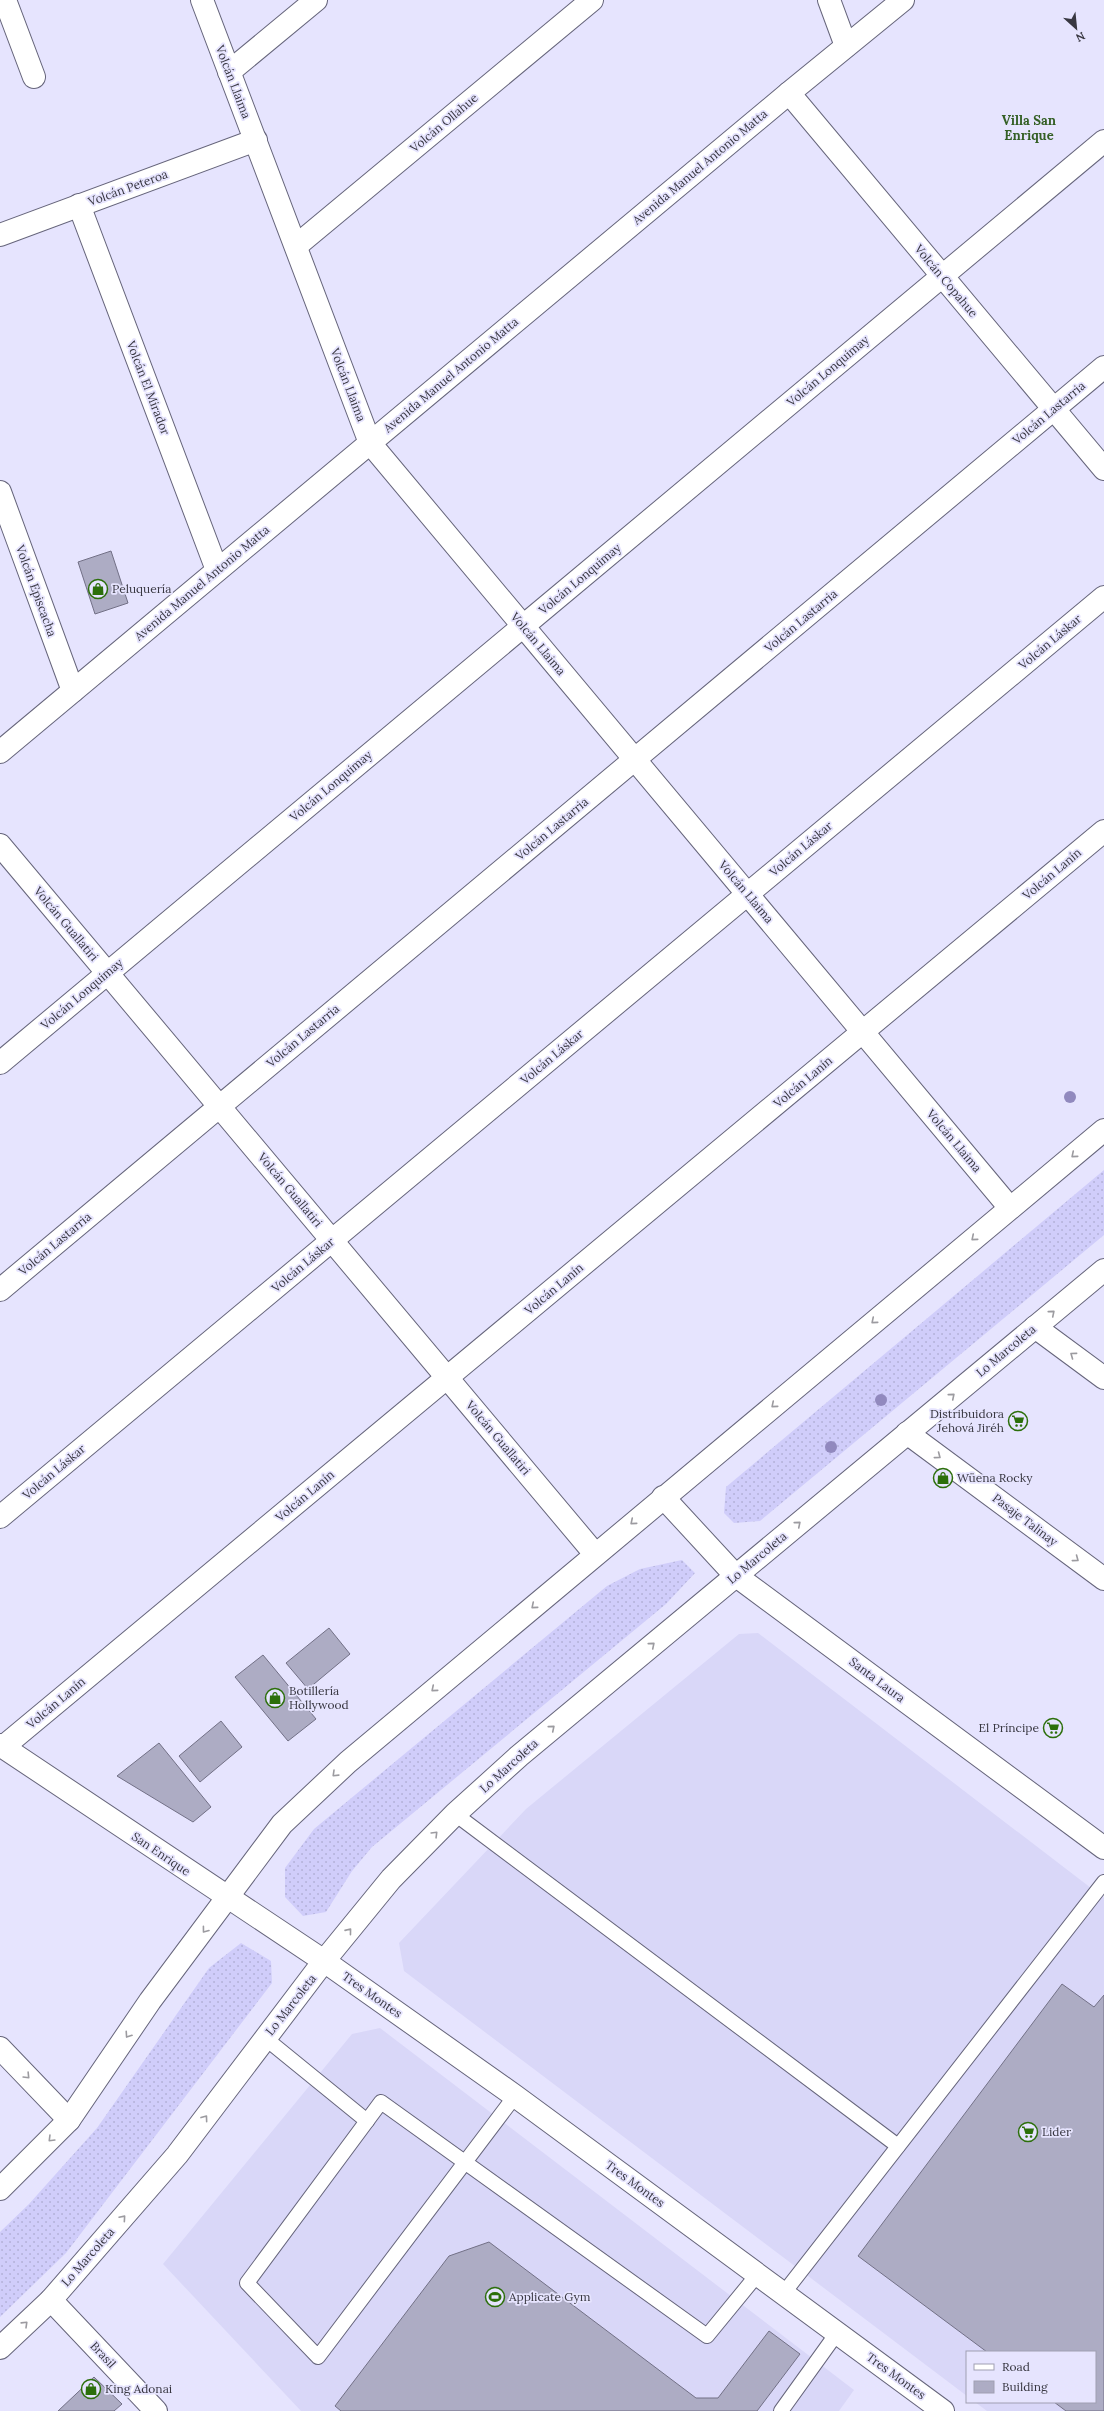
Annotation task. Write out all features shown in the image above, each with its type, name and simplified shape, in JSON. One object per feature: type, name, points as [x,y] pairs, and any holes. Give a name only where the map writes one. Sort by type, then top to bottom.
[{"type":"street","points":[[5,0],[34,77]]},
{"type":"street","name":"Volcán Llaima","points":[[202,0],[370,443],[1010,1208]]},
{"type":"street","points":[[229,72],[316,0]]},
{"type":"street","name":"Volcán Ollahue","points":[[296,246],[592,0]]},
{"type":"street","points":[[829,0],[846,46]]},
{"type":"street","name":"Avenida Manuel Antonio Matta","points":[[0,752],[789,93],[903,0]]},
{"type":"street","name":"Volcán Copahue","points":[[789,93],[1104,469]]},
{"type":"street","name":"Volcán Peteroa","points":[[0,235],[256,140]]},
{"type":"street","name":"Volcán Lonquimay","points":[[0,1063],[1104,141]]},
{"type":"street","name":"Volcán El Mirador","points":[[80,206],[217,570]]},
{"type":"street","name":"Volcán Lastarria","points":[[0,1290],[1104,367]]},
{"type":"street","name":"Volcán Episcacha","points":[[0,492],[73,691]]},
{"type":"street","name":"Volcán Láskar","points":[[0,1517],[1104,597]]},
{"type":"street","name":"Volcán Lanín","points":[[2,1746],[1104,831]]},
{"type":"street","name":"Volcán Guallatiri","points":[[0,845],[595,1554]]},
{"type":"street","points":[[0,2189],[70,2120],[150,2001],[228,1899],[282,1824],[348,1762],[663,1497],[1104,1130]]},
{"type":"street","name":"Lo Marcoleta","points":[[0,2348],[51,2300],[177,2155],[324,1961],[391,1879],[455,1814],[519,1756],[1104,1270]]},
{"type":"street","points":[[1035,1327],[1104,1378]]},
{"type":"street","name":"Pasaje Talinay","points":[[907,1433],[1104,1579]]},
{"type":"street","name":"Santa Laura","points":[[663,1497],[735,1575],[1104,1848]]},
{"type":"street","name":"San Enrique","points":[[2,1746],[228,1899],[324,1961]]},
{"type":"street","name":"Tres Montes","points":[[324,1961],[515,2096],[942,2411]]},
{"type":"street","points":[[0,2048],[70,2120]]},
{"type":"street","name":"Brasil","points":[[51,2300],[156,2411]]},
{"type":"lane","points":[[455,1814],[898,2146]]},
{"type":"lane","points":[[784,2294],[1104,1882]]},
{"type":"lane","points":[[265,2038],[367,2121]]},
{"type":"lane","points":[[515,2096],[465,2161],[318,2357],[247,2283],[382,2102],[465,2161],[707,2336],[757,2275]]},
{"type":"lane","points":[[781,2411],[837,2333]]},
{"type":"shaded area","points":[[1104,1170],[1104,1235],[760,1521],[734,1523],[724,1513],[726,1487]]},
{"type":"shaded area","points":[[682,1560],[695,1573],[666,1604],[372,1847],[352,1871],[326,1912],[303,1916],[285,1897],[285,1868],[314,1829],[607,1586],[640,1569]]},
{"type":"shaded area","points":[[758,1633],[1104,1898],[1104,2411],[987,2411],[976,2403],[1096,2403],[1096,2351],[966,2351],[966,2395],[404,1971],[399,1943],[526,1809],[739,1634]]},
{"type":"shaded area","points":[[241,1943],[271,1961],[272,1983],[66,2253],[0,2317],[0,2232],[29,2204],[97,2128],[209,1968]]},
{"type":"shaded area","points":[[380,2028],[854,2390],[839,2411],[301,2411],[163,2264],[352,2034]]},
{"type":"building","points":[[111,551],[128,603],[95,614],[78,562]]},
{"type":"building","points":[[329,1628],[350,1654],[308,1689],[286,1663]]},
{"type":"building","name":"Botillería Hollywood","points":[[263,1655],[316,1719],[288,1741],[235,1677]]},
{"type":"building","points":[[221,1721],[242,1747],[200,1782],[179,1756]]},
{"type":"building","points":[[159,1743],[211,1807],[193,1822],[117,1776]]},
{"type":"building","name":"Lider","points":[[1062,1984],[1094,2007],[1104,1995],[1104,2411],[1066,2411],[1055,2403],[1096,2403],[1096,2351],[986,2351],[858,2256]]},
{"type":"building","points":[[489,2242],[696,2398],[718,2398],[769,2331],[800,2354],[757,2411],[341,2411],[335,2406],[449,2256]]},
{"type":"building","points":[[94,2377],[122,2404],[114,2411],[58,2411]]},
{"type":"place","name":"Peluquería","points":[[98,589]]},
{"type":"place","name":"Distribuidora Jehová Jiréh","points":[[1018,1421]]},
{"type":"place","name":"Wüena Rocky","points":[[943,1478]]},
{"type":"place","name":"Botillería Hollywood","points":[[275,1698]]},
{"type":"place","name":"El Príncipe","points":[[1053,1728]]},
{"type":"place","name":"Lider","points":[[1028,2132]]},
{"type":"place","name":"Applicate Gym","points":[[495,2297]]},
{"type":"place","name":"King Adonai","points":[[91,2389]]},
{"type":"district","name":"Villa San Enrique","points":[[1029,128]]}]
